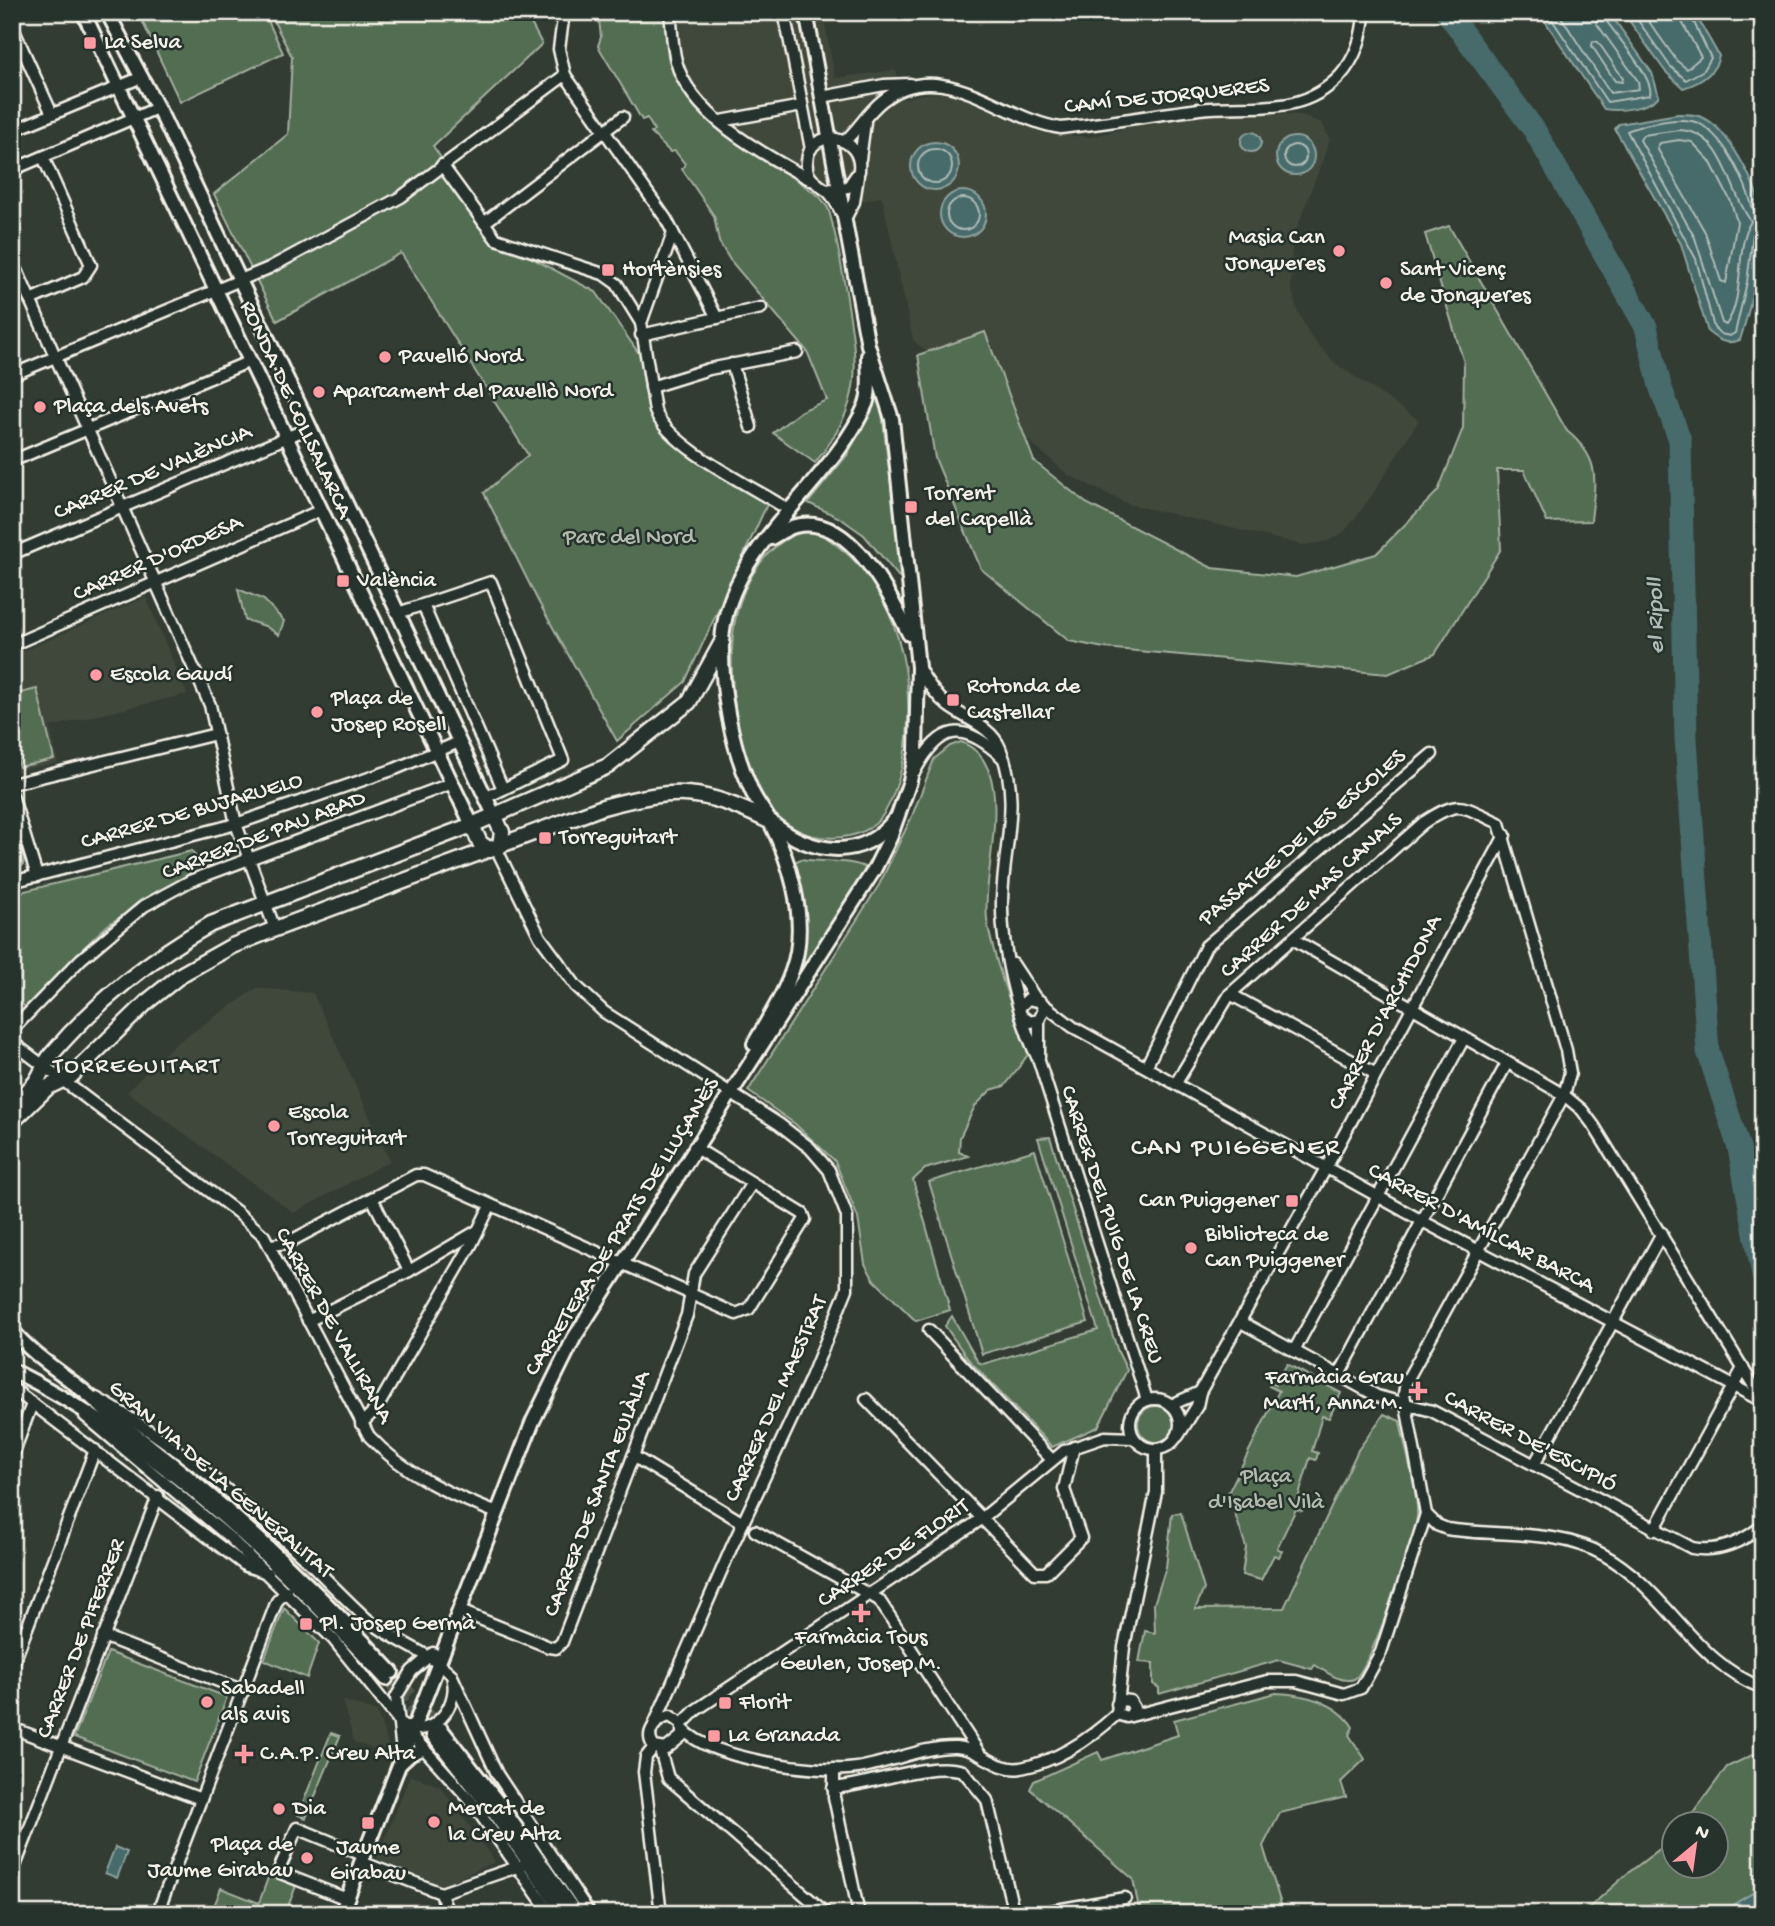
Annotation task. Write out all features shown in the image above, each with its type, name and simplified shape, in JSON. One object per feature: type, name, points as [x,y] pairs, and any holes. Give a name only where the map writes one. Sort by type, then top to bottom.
[{"type":"main road","points":[[12,1106],[35,1083],[45,1065],[68,1037],[146,967],[211,924],[472,825],[608,766],[689,702],[722,642]]},
{"type":"main road","points":[[12,1122],[48,1087],[65,1080],[148,1001],[182,974],[232,946],[275,929],[603,807],[668,792],[695,793],[723,799],[771,822]]},
{"type":"main road","points":[[494,815],[502,832],[496,848]]},
{"type":"main road","points":[[472,825],[480,843],[496,848]]},
{"type":"street","name":"RONDA DE COLLSALARCA","points":[[83,12],[319,511],[472,825]]},
{"type":"street","name":"RONDA DE COLLSALARCA","points":[[107,12],[157,108],[494,815]]},
{"type":"street","points":[[564,12],[559,49],[565,75],[673,233],[717,318]]},
{"type":"street","points":[[670,12],[676,61],[684,82],[696,99],[742,140],[811,180],[833,190],[855,180],[860,168],[861,136],[868,115]]},
{"type":"street","points":[[784,12],[811,149],[806,163],[811,180]]},
{"type":"street","name":"CARRETERA DE PRATS DE LLUÇANÈS","points":[[341,1914],[497,1513],[560,1361],[694,1147],[852,907],[890,838],[910,781],[918,732],[918,667],[913,642],[892,419],[868,345],[845,219],[833,190],[830,138],[806,12]]},
{"type":"street","name":"CAMÍ DE JORQUERES","points":[[822,97],[884,85],[928,83],[979,95],[1040,125],[1060,128],[1220,107],[1292,105],[1318,95],[1347,68],[1361,38],[1364,12]]},
{"type":"street","points":[[12,26],[52,114]]},
{"type":"street","points":[[12,375],[238,278],[269,268],[401,197],[565,75]]},
{"type":"street","points":[[12,131],[142,77]]},
{"type":"street","points":[[846,140],[884,99],[928,83]]},
{"type":"street","points":[[721,121],[802,106]]},
{"type":"street","points":[[12,170],[157,108]]},
{"type":"street","points":[[484,223],[623,117]]},
{"type":"street","points":[[811,149],[830,138],[846,140],[858,153],[860,168]]},
{"type":"street","points":[[30,300],[83,277],[88,272],[91,259],[43,157]]},
{"type":"street","points":[[442,165],[496,239],[610,278],[617,284],[641,323]]},
{"type":"street","name":"CARRETERA DE PRATS DE LLUÇANÈS","points":[[845,219],[853,202],[860,168]]},
{"type":"street","points":[[673,233],[641,323],[658,418],[670,434],[789,510]]},
{"type":"street","points":[[12,259],[210,705],[236,824],[275,929]]},
{"type":"street","points":[[642,335],[761,308]]},
{"type":"street","name":"CARRETERA DE PRATS DE LLUÇANÈS","points":[[740,1076],[789,980],[797,949],[797,904],[771,822],[751,790],[739,760],[728,708],[722,642],[728,607],[739,581],[767,539],[840,448],[867,401],[868,345]]},
{"type":"street","points":[[651,387],[732,364],[797,352]]},
{"type":"street","points":[[12,461],[248,362]]},
{"type":"street","points":[[732,364],[751,427]]},
{"type":"street","name":"CARRER DE VALÈNCIA","points":[[12,554],[309,428]]},
{"type":"street","name":"CARRER D'ORDESA","points":[[12,645],[319,511]]},
{"type":"street","name":"CARRETERA DE PRATS DE LLUÇANÈS","points":[[767,539],[794,526],[809,524],[839,536],[865,558],[881,578],[913,642]]},
{"type":"street","points":[[344,562],[367,551]]},
{"type":"street","points":[[398,613],[491,582],[563,760],[487,797]]},
{"type":"street","points":[[423,605],[503,789]]},
{"type":"street","name":"CARRER DEL PUIG DE LA CREU","points":[[918,667],[947,705],[990,734],[1003,758],[1012,793],[1002,902],[1008,954],[1021,1011],[1147,1400]]},
{"type":"street","points":[[910,781],[931,745],[954,732],[973,734],[1003,758]]},
{"type":"street","points":[[12,784],[216,734]]},
{"type":"street","name":"CARRER DE BUJARUELO","points":[[12,882],[236,824],[459,742]]},
{"type":"street","name":"PASSATGE DE LES ESCOLES","points":[[1146,1067],[1206,947],[1432,754]]},
{"type":"street","name":"CARRER DE PAU ABAD","points":[[12,1030],[81,959],[144,906],[190,881],[450,784]]},
{"type":"street","points":[[12,795],[37,876]]},
{"type":"street","name":"CARRER DE MAS CANALS","points":[[1176,1083],[1230,994],[1423,823],[1453,806],[1465,807],[1499,823],[1505,835]]},
{"type":"street","name":"CARRETERA DE PRATS DE LLUÇANÈS","points":[[771,822],[804,844],[841,849],[876,838],[898,814]]},
{"type":"street","points":[[1117,1709],[1130,1716],[1267,1681],[1296,1681],[1349,1694],[1364,1684],[1381,1652],[1426,1514],[1405,1405],[1406,1382],[1569,1084],[1569,1063],[1505,835]]},
{"type":"street","name":"CARRER D'ARCHIDONA","points":[[1178,1436],[1197,1406],[1200,1392],[1326,1168],[1505,835]]},
{"type":"street","name":"CARRER DEL MAESTRAT","points":[[496,848],[540,937],[576,986],[604,1012],[791,1132],[829,1170],[847,1216],[847,1289],[810,1380],[743,1523],[654,1725]]},
{"type":"street","points":[[1293,939],[1413,1006],[1463,1040],[1564,1095],[1582,1110],[1662,1233],[1763,1401]]},
{"type":"street","name":"CARRER DEL PUIG DE LA CREU","points":[[1008,954],[1038,1000]]},
{"type":"street","points":[[1230,994],[1376,1074]]},
{"type":"street","points":[[1038,1000],[1044,1006],[1041,1018],[1030,1022],[1021,1011],[1025,1001],[1038,1000]]},
{"type":"street","name":"CARRER D'AMÍLCAR BARCA","points":[[1038,1000],[1073,1027],[1423,1222],[1763,1401]]},
{"type":"street","name":"CARRER DEL PUIG DE LA CREU","points":[[1039,1061],[1041,1018]]},
{"type":"street","name":"CARRER D'AMÍLCAR BARCA","points":[[1041,1018],[1073,1027]]},
{"type":"street","points":[[1294,1352],[1463,1040]]},
{"type":"street","name":"CARRER DE VALLIRANA","points":[[12,1042],[237,1212],[271,1245],[282,1275],[361,1424],[386,1454],[412,1473],[497,1513]]},
{"type":"street","points":[[1339,1375],[1507,1063]]},
{"type":"street","points":[[271,1245],[287,1243],[416,1174],[424,1175],[620,1265],[736,1314],[749,1309],[805,1219],[803,1214],[694,1147]]},
{"type":"street","name":"CARRER DE SANTA EULÀLIA","points":[[460,1611],[556,1648],[566,1633],[687,1315],[694,1274],[751,1183]]},
{"type":"street","points":[[372,1198],[409,1271]]},
{"type":"street","points":[[361,1424],[377,1408],[490,1206]]},
{"type":"street","points":[[308,1321],[409,1271],[479,1229]]},
{"type":"street","points":[[1534,1465],[1662,1233]]},
{"type":"street","name":"CARRER DE'ESCIPIÓ","points":[[1241,1322],[1377,1396],[1432,1410],[1692,1548],[1715,1550],[1734,1543],[1763,1525]]},
{"type":"street","name":"GRAN VIA DE LA GENERALITAT","points":[[12,1330],[28,1347],[92,1396],[108,1414],[206,1491],[267,1545],[346,1621],[389,1675],[296,1584],[208,1505],[115,1434],[12,1370]]},
{"type":"street","points":[[929,1330],[1052,1460]]},
{"type":"street","points":[[1654,1530],[1743,1368]]},
{"type":"street","points":[[12,1388],[158,1496],[246,1566],[268,1573]]},
{"type":"street","points":[[1171,1405],[1200,1392]]},
{"type":"street","points":[[92,1396],[130,1417],[189,1462],[276,1533],[369,1621],[440,1663],[452,1674],[497,1774],[590,1914]]},
{"type":"street","points":[[866,1399],[980,1520],[1035,1573],[1046,1573],[1081,1538],[1064,1489],[1074,1447]]},
{"type":"street","points":[[1147,1400],[1164,1400],[1171,1405],[1180,1418],[1178,1436],[1170,1445],[1156,1450],[1147,1449],[1133,1438],[1130,1416],[1147,1400]]},
{"type":"street","points":[[12,1457],[32,1404]]},
{"type":"street","points":[[80,1411],[193,1504],[287,1591],[334,1640],[400,1722],[412,1732],[463,1791],[520,1866],[551,1914]]},
{"type":"street","name":"CARRER DE FLORIT","points":[[683,1727],[696,1710],[980,1520],[1052,1460],[1074,1447],[1113,1435],[1133,1438]]},
{"type":"street","points":[[12,1667],[95,1450]]},
{"type":"street","points":[[1117,1709],[1120,1677],[1156,1492],[1156,1450]]},
{"type":"street","points":[[633,1456],[743,1523]]},
{"type":"street","name":"CARRER DE PIFERRER","points":[[12,1874],[158,1496]]},
{"type":"street","points":[[1426,1514],[1437,1525],[1447,1529],[1541,1535],[1601,1553],[1645,1584],[1723,1667],[1763,1688]]},
{"type":"street","points":[[755,1531],[879,1600],[981,1755]]},
{"type":"street","points":[[157,1914],[277,1601],[287,1591]]},
{"type":"street","points":[[103,1636],[244,1690]]},
{"type":"street","name":"CARRETERA DE PRATS DE LLUÇANÈS","points":[[399,1765],[400,1722],[395,1702],[400,1688],[423,1654],[438,1650],[451,1636]]},
{"type":"street","name":"CARRETERA DE PRATS DE LLUÇANÈS","points":[[412,1732],[431,1726],[445,1713],[454,1697],[452,1674],[446,1661],[451,1636]]},
{"type":"street","points":[[1120,1677],[1134,1711],[1130,1716]]},
{"type":"street","points":[[827,1914],[668,1778],[649,1735],[654,1725],[670,1716],[697,1742],[730,1753],[834,1769],[856,1768],[945,1748],[965,1749],[1001,1766],[1017,1768],[1076,1746],[1117,1709],[1121,1700],[1164,1708]]},
{"type":"street","points":[[662,1914],[644,1772],[646,1757],[657,1748],[673,1745],[683,1727]]},
{"type":"street","points":[[12,1728],[201,1799]]},
{"type":"street","points":[[564,1914],[437,1732],[503,1809],[576,1914]]},
{"type":"street","points":[[399,1765],[412,1754],[425,1749]]},
{"type":"street","points":[[833,1788],[860,1786],[943,1768],[963,1771],[987,1800],[1014,1914]]},
{"type":"street","points":[[834,1769],[833,1788],[859,1914]]},
{"type":"street","points":[[347,1899],[278,1872],[297,1828],[442,1893],[520,1866]]},
{"type":"street","points":[[442,1893],[449,1914]]},
{"type":"street","points":[[1033,1914],[1125,1898]]},
{"type":"shaded area","points":[[670,12],[823,12],[835,78],[896,70],[902,99],[950,92],[986,104],[1048,133],[1089,137],[1169,118],[1272,113],[1302,115],[1322,123],[1330,140],[1292,242],[1291,287],[1297,310],[1311,337],[1335,363],[1419,420],[1371,497],[1345,531],[1329,541],[1303,545],[1128,504],[1068,475],[913,340],[882,197],[828,208],[820,197],[742,140],[684,82]]},
{"type":"shaded area","points":[[969,12],[997,12],[979,26]]},
{"type":"shaded area","name":"Escola Gaudí","points":[[146,597],[187,694],[50,727],[58,763],[12,772],[12,656]]},
{"type":"shaded area","name":"Escola Torreguitart","points":[[257,988],[313,993],[390,1161],[294,1213],[127,1092],[172,1046]]},
{"type":"shaded area","points":[[342,1700],[377,1712],[391,1752],[387,1754],[354,1742]]},
{"type":"shaded area","name":"Mercat de la Creu Alta","points":[[410,1775],[440,1786],[476,1835],[474,1839],[480,1841],[495,1862],[443,1885],[377,1859]]},
{"type":"green space","points":[[138,12],[264,12],[283,53],[180,102]]},
{"type":"green space","name":"Parc del Nord","points":[[269,12],[525,12],[542,44],[433,146],[496,239],[596,292],[647,365],[664,429],[770,498],[685,682],[617,741],[538,601],[484,493],[528,455],[401,253],[277,321],[214,194],[288,134],[292,57]]},
{"type":"green space","points":[[598,12],[670,12],[684,82],[742,140],[820,197],[828,208],[850,318],[855,362],[854,382],[843,420],[815,463],[773,433],[801,411],[827,400],[807,351],[730,260],[719,242],[714,216],[682,169],[685,164],[675,151],[670,152],[651,133],[654,130],[647,118],[642,120],[598,46],[601,37]]},
{"type":"green space","points":[[1449,226],[1567,431],[1586,452],[1594,471],[1594,482],[1591,521],[1547,522],[1524,470],[1497,470],[1501,549],[1435,654],[1388,674],[1104,648],[1069,641],[981,569],[935,458],[918,355],[985,332],[1034,461],[1086,503],[1212,568],[1296,577],[1376,554],[1438,491],[1463,428],[1464,363],[1425,234]]},
{"type":"green space","points":[[877,394],[880,397],[903,582],[864,535],[840,518],[808,503],[848,454]]},
{"type":"green space","points":[[801,532],[817,534],[835,543],[861,568],[879,594],[893,623],[902,655],[908,720],[898,781],[882,817],[868,829],[849,836],[830,838],[812,835],[794,829],[779,819],[765,802],[753,779],[737,723],[732,664],[733,638],[740,603],[758,565],[777,545]]},
{"type":"green space","points":[[238,589],[264,600],[284,621],[279,635],[265,626],[245,620]]},
{"type":"green space","points":[[37,689],[54,759],[19,767],[12,737],[12,695]]},
{"type":"green space","points":[[961,742],[980,755],[990,774],[994,798],[994,825],[988,880],[988,926],[1001,975],[1029,1053],[1005,1086],[991,1090],[975,1106],[960,1137],[959,1152],[968,1156],[925,1169],[913,1180],[950,1310],[916,1321],[874,1280],[865,1264],[858,1218],[835,1161],[795,1124],[748,1091],[879,885],[912,816],[934,759],[950,746]]},
{"type":"green space","points":[[12,819],[24,859],[23,865],[12,871]]},
{"type":"green space","points":[[192,851],[199,861],[192,871],[170,888],[107,926],[27,1008],[12,997],[12,894]]},
{"type":"green space","points":[[801,859],[853,863],[866,868],[820,945],[806,962],[803,959],[805,910],[794,862]]},
{"type":"green space","points":[[1050,1137],[1118,1352],[1127,1370],[1098,1427],[1052,1447],[968,1359],[945,1326],[952,1316],[978,1362],[983,1364],[1098,1330],[1038,1138]]},
{"type":"green space","points":[[1035,1150],[1088,1322],[982,1354],[929,1182]]},
{"type":"green space","name":"Plaça d'Isabel Vilà","points":[[1287,1364],[1341,1393],[1329,1418],[1322,1416],[1312,1451],[1318,1453],[1316,1460],[1310,1458],[1297,1502],[1304,1504],[1302,1511],[1296,1509],[1277,1548],[1282,1551],[1279,1557],[1274,1555],[1261,1580],[1242,1575],[1246,1547],[1228,1493],[1279,1391],[1269,1386],[1271,1383],[1275,1385]]},
{"type":"green space","points":[[1156,1406],[1169,1411],[1174,1424],[1169,1437],[1156,1442],[1143,1437],[1138,1424],[1143,1411]]},
{"type":"green space","points":[[1384,1414],[1400,1421],[1414,1483],[1417,1516],[1391,1603],[1361,1671],[1354,1679],[1344,1680],[1315,1665],[1312,1669],[1279,1660],[1159,1694],[1159,1688],[1153,1684],[1153,1663],[1139,1662],[1145,1631],[1155,1633],[1154,1604],[1166,1567],[1172,1514],[1181,1513],[1204,1589],[1195,1609],[1284,1608],[1358,1450]]},
{"type":"green space","points":[[284,1608],[319,1643],[307,1678],[264,1660]]},
{"type":"green space","points":[[108,1652],[227,1697],[194,1782],[74,1737]]},
{"type":"green space","points":[[1276,1693],[1319,1701],[1338,1711],[1353,1727],[1349,1735],[1365,1759],[1341,1782],[1346,1797],[1280,1813],[1263,1846],[1284,1914],[1140,1914],[1133,1879],[1030,1789],[1034,1781],[1098,1752],[1102,1760],[1178,1735],[1174,1720]]},
{"type":"green space","points":[[331,1733],[340,1736],[306,1818],[298,1815]]},
{"type":"green space","points":[[1763,1750],[1763,1903],[1720,1914],[1582,1914],[1660,1849],[1660,1881],[1730,1881],[1730,1811],[1695,1811],[1727,1767]]},
{"type":"green space","points":[[269,1875],[296,1886],[285,1914],[211,1914],[221,1888],[259,1903]]},
{"type":"water","points":[[1539,12],[1609,12],[1652,73],[1659,96],[1648,104],[1634,108],[1604,109]]},
{"type":"water","points":[[1623,12],[1694,12],[1719,56],[1714,68],[1701,80],[1683,88],[1665,71]]},
{"type":"water","points":[[1678,114],[1704,118],[1723,134],[1741,160],[1759,202],[1761,245],[1749,310],[1740,340],[1723,341],[1708,332],[1681,244],[1615,129],[1619,124]]},
{"type":"water","points":[[1251,132],[1258,135],[1261,142],[1258,149],[1251,152],[1244,149],[1241,142],[1244,135]]},
{"type":"water","points":[[1295,137],[1308,143],[1314,156],[1308,169],[1295,175],[1282,169],[1276,156],[1282,143]]},
{"type":"water","points":[[935,142],[952,149],[959,166],[952,183],[935,190],[918,183],[911,166],[918,149]]},
{"type":"water","points":[[963,191],[979,198],[986,214],[979,230],[963,237],[947,230],[940,214],[947,198]]},
{"type":"water","points":[[115,1847],[127,1852],[117,1878],[105,1873]]},
{"type":"water","points":[[1763,1887],[1763,1914],[1717,1914]]},
{"type":"waterway","name":"el Ripoll","points":[[1447,12],[1535,131],[1646,327],[1660,386],[1680,440],[1686,739],[1708,1051],[1739,1148],[1763,1275]]},
{"type":"tunnel","points":[[392,1672],[441,1729]]},
{"type":"tunnel","points":[[386,1679],[424,1724]]},
{"type":"place","name":"La Selva","points":[[90,43]]},
{"type":"place","name":"Masia Can Jonqueres","points":[[1339,251]]},
{"type":"place","name":"Hortènsies","points":[[608,270]]},
{"type":"place","name":"Sant Vicenç de Jonqueres","points":[[1386,283]]},
{"type":"place","name":"Pavelló Nord","points":[[385,357]]},
{"type":"place","name":"Aparcament del Pavellò Nord","points":[[319,392]]},
{"type":"place","name":"Plaça dels Avets","points":[[40,407]]},
{"type":"place","name":"Torrent del Capellà","points":[[911,507]]},
{"type":"place","name":"València","points":[[343,581]]},
{"type":"place","name":"Escola Gaudí","points":[[96,675]]},
{"type":"place","name":"Rotonda de Castellar","points":[[953,700]]},
{"type":"place","name":"Plaça de Josep Rosell","points":[[317,712]]},
{"type":"place","name":"Torreguitart","points":[[545,838]]},
{"type":"place","name":"Escola Torreguitart","points":[[274,1126]]},
{"type":"place","name":"Can Puiggener","points":[[1292,1201]]},
{"type":"place","name":"Biblioteca de Can Puiggener","points":[[1191,1248]]},
{"type":"place","name":"Farmàcia Grau Martí, Anna M.","points":[[1418,1391]]},
{"type":"place","name":"Farmàcia Tous Geulen, Josep M.","points":[[861,1613]]},
{"type":"place","name":"Pl. Josep Germà","points":[[306,1624]]},
{"type":"place","name":"Sabadell als avis","points":[[207,1702]]},
{"type":"place","name":"Florit","points":[[725,1703]]},
{"type":"place","name":"La Granada","points":[[714,1736]]},
{"type":"place","name":"C.A.P. Creu Alta","points":[[244,1754]]},
{"type":"place","name":"Dia","points":[[279,1809]]},
{"type":"place","name":"Mercat de la Creu Alta","points":[[434,1822]]},
{"type":"place","name":"Jaume Girabau","points":[[368,1823]]},
{"type":"place","name":"Plaça de Jaume Girabau","points":[[307,1858]]},
{"type":"district","name":"TORREGUITART","points":[[137,1067]]},
{"type":"district","name":"CAN PUIGGENER","points":[[1236,1149]]}]
